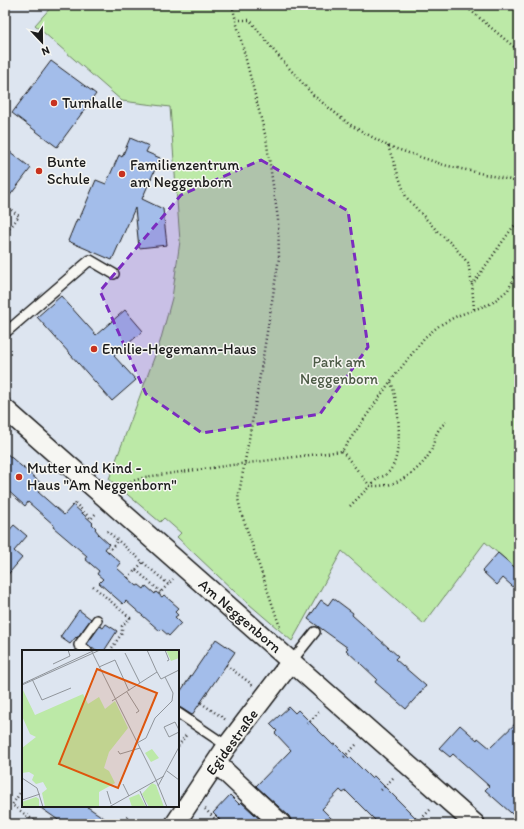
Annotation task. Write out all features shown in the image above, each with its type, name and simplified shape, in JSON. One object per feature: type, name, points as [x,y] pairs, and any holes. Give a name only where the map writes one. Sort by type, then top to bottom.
[{"type":"street","name":"Am Neggenborn","points":[[5,409],[475,824]]},
{"type":"street","name":"Egidestraße","points":[[175,824],[227,746],[291,662]]},
{"type":"street","points":[[216,763],[281,824]]},
{"type":"lane","points":[[5,333],[90,260],[114,274]]},
{"type":"lane","points":[[86,650],[79,645],[96,620]]},
{"type":"lane","points":[[291,662],[315,632]]},
{"type":"lane","points":[[179,714],[227,746]]},
{"type":"path","points":[[232,5],[266,138],[278,219],[279,258],[238,499],[273,606]]},
{"type":"path","points":[[464,5],[519,51]]},
{"type":"path","points":[[236,20],[250,20],[274,51],[313,95],[349,124],[388,146],[444,165],[519,182]]},
{"type":"path","points":[[388,146],[406,197],[438,232],[453,245],[468,263],[474,309]]},
{"type":"path","points":[[5,205],[19,216],[5,235]]},
{"type":"path","points":[[472,285],[513,227],[519,222]]},
{"type":"path","points":[[121,485],[145,477],[342,451],[390,382],[425,337],[440,325],[457,316],[492,303],[508,290],[519,269]]},
{"type":"path","points":[[350,506],[378,478],[384,476],[395,462],[398,434],[398,412],[394,391],[390,382]]},
{"type":"path","points":[[370,486],[392,484],[409,475],[421,465],[432,449],[437,432],[446,422]]},
{"type":"path","points":[[342,451],[370,486]]},
{"type":"path","points":[[75,503],[91,519],[95,515]]},
{"type":"path","points":[[107,531],[168,584]]},
{"type":"path","points":[[108,552],[118,540]]},
{"type":"path","points":[[128,578],[143,562]]},
{"type":"path","points":[[136,570],[160,593],[172,580]]},
{"type":"path","points":[[93,586],[130,618],[122,626],[122,633],[111,650]]},
{"type":"path","points":[[226,665],[267,694]]},
{"type":"path","points":[[201,703],[240,729]]},
{"type":"path","points":[[22,790],[12,805],[39,824]]},
{"type":"path","points":[[123,824],[128,816]]},
{"type":"highlighted area","points":[[261,160],[348,211],[368,347],[320,414],[202,433],[146,394],[100,291],[181,195]]},
{"type":"green space","name":"Park am Neggenborn","points":[[53,5],[519,5],[519,571],[485,542],[424,624],[342,551],[292,641],[235,592],[177,537],[181,533],[164,518],[160,522],[109,479],[160,342],[172,298],[180,241],[170,107],[122,101],[35,25]]},
{"type":"building","name":"Turnhalle","points":[[51,61],[96,94],[57,147],[12,113]]},
{"type":"building","points":[[130,138],[149,146],[146,152],[160,158],[142,199],[163,209],[167,245],[139,248],[135,208],[112,260],[68,241],[77,219],[79,220],[96,180],[106,184],[119,155],[122,157]]},
{"type":"building","points":[[5,148],[31,168],[5,202]]},
{"type":"building","name":"Emilie-Hegemann-Haus","points":[[61,296],[96,335],[125,310],[143,331],[114,356],[136,380],[112,401],[37,317]]},
{"type":"building","points":[[5,452],[43,485],[38,492],[64,515],[73,505],[93,523],[92,524],[96,528],[95,529],[98,534],[109,544],[105,549],[121,563],[117,568],[137,586],[139,585],[144,589],[146,586],[155,594],[156,592],[162,597],[164,595],[179,608],[175,612],[178,615],[175,617],[181,623],[169,636],[161,629],[160,631],[126,601],[123,604],[99,583],[103,579],[97,574],[99,571],[85,559],[87,556],[53,527],[54,525],[28,502],[25,506],[5,488]]},
{"type":"building","points":[[14,525],[27,536],[14,551],[22,558],[5,578],[5,535]]},
{"type":"building","points":[[498,553],[519,571],[519,592],[503,578],[497,585],[482,571]]},
{"type":"building","points":[[333,598],[353,613],[352,615],[398,656],[395,659],[426,686],[406,709],[375,682],[377,679],[346,650],[348,648],[308,619],[321,600],[328,605]]},
{"type":"building","points":[[79,610],[91,619],[77,638],[76,637],[70,644],[60,637]]},
{"type":"building","points":[[106,624],[117,631],[105,650],[95,650],[87,644],[100,626],[103,628]]},
{"type":"building","points":[[216,639],[235,652],[192,715],[179,707],[179,694]]},
{"type":"building","points":[[289,707],[295,713],[298,710],[333,745],[335,744],[349,758],[350,757],[371,778],[374,776],[422,824],[379,824],[346,791],[343,793],[340,790],[322,809],[337,824],[292,824],[289,816],[256,786],[291,750],[275,733],[277,731],[270,724]]},
{"type":"building","points":[[519,720],[519,820],[485,790],[489,786],[453,754],[450,757],[439,748],[460,725],[477,740],[478,738],[490,748]]},
{"type":"building","points":[[230,795],[239,804],[241,802],[265,824],[224,824],[213,813]]},
{"type":"building","points":[[39,807],[88,807],[113,824],[64,824]]},
{"type":"place","name":"Turnhalle","points":[[54,103]]},
{"type":"place","name":"Bunte Schule","points":[[39,171]]},
{"type":"place","name":"Familienzentrum am Neggenborn","points":[[122,174]]},
{"type":"place","name":"Emilie-Hegemann-Haus","points":[[94,349]]},
{"type":"place","name":"Mutter und Kind - Haus \"Am Neggenborn\"","points":[[19,477]]}]
